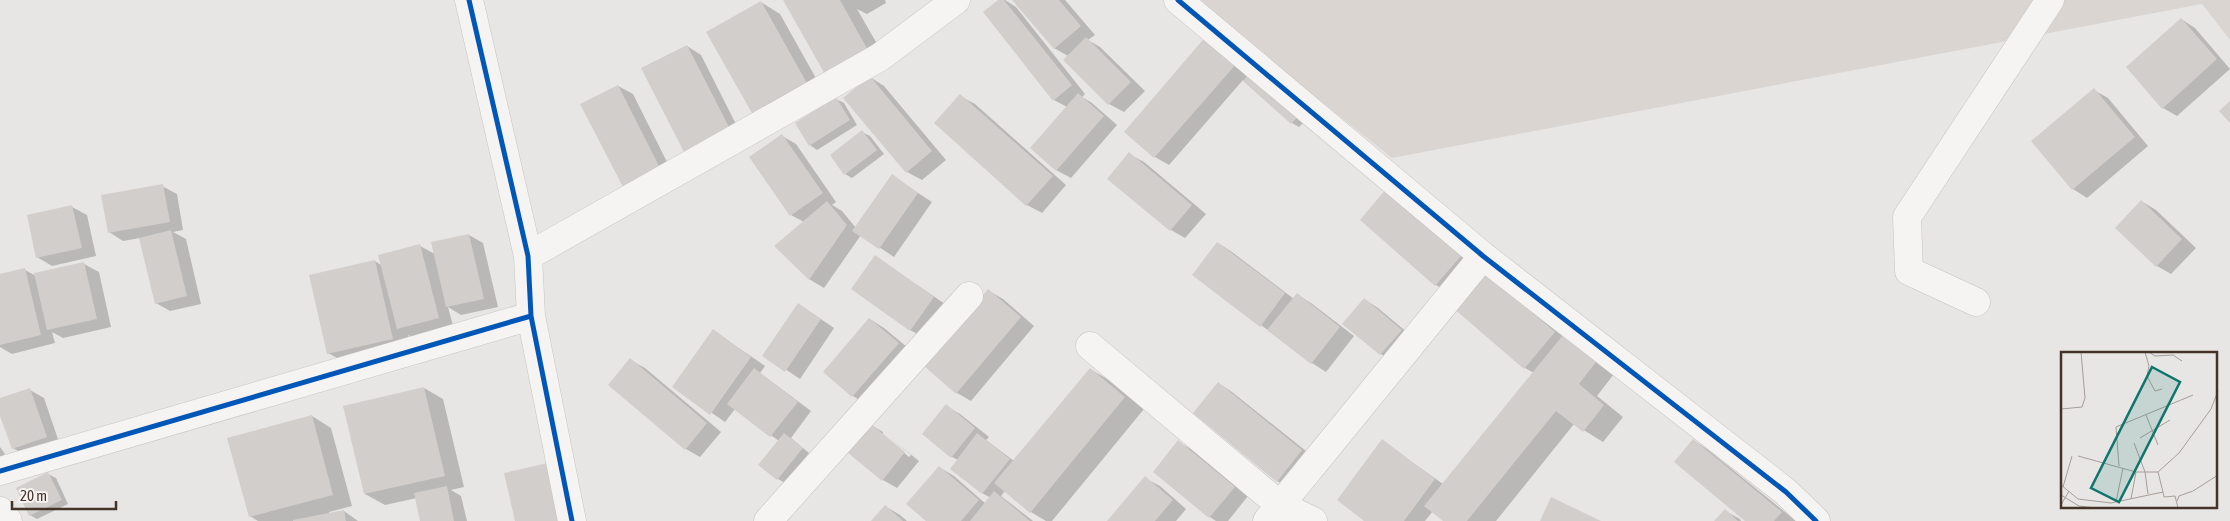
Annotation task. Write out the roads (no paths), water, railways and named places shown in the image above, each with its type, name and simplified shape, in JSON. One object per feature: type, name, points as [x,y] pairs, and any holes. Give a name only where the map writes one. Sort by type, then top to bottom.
[{"type":"street","points":[[469,0],[528,256],[531,316],[572,521]]},
{"type":"street","points":[[528,256],[880,57],[956,0]]},
{"type":"street","points":[[1178,0],[1483,256],[1786,492],[1816,521]]},
{"type":"street","points":[[1976,302],[1909,271],[1907,218],[2050,0]]},
{"type":"street","points":[[1274,514],[1483,256]]},
{"type":"street","points":[[768,521],[968,296]]},
{"type":"street","points":[[0,471],[531,316]]},
{"type":"street","points":[[1090,346],[1274,514],[1313,521]]},
{"type":"street","points":[[0,511],[8,521]]}]
